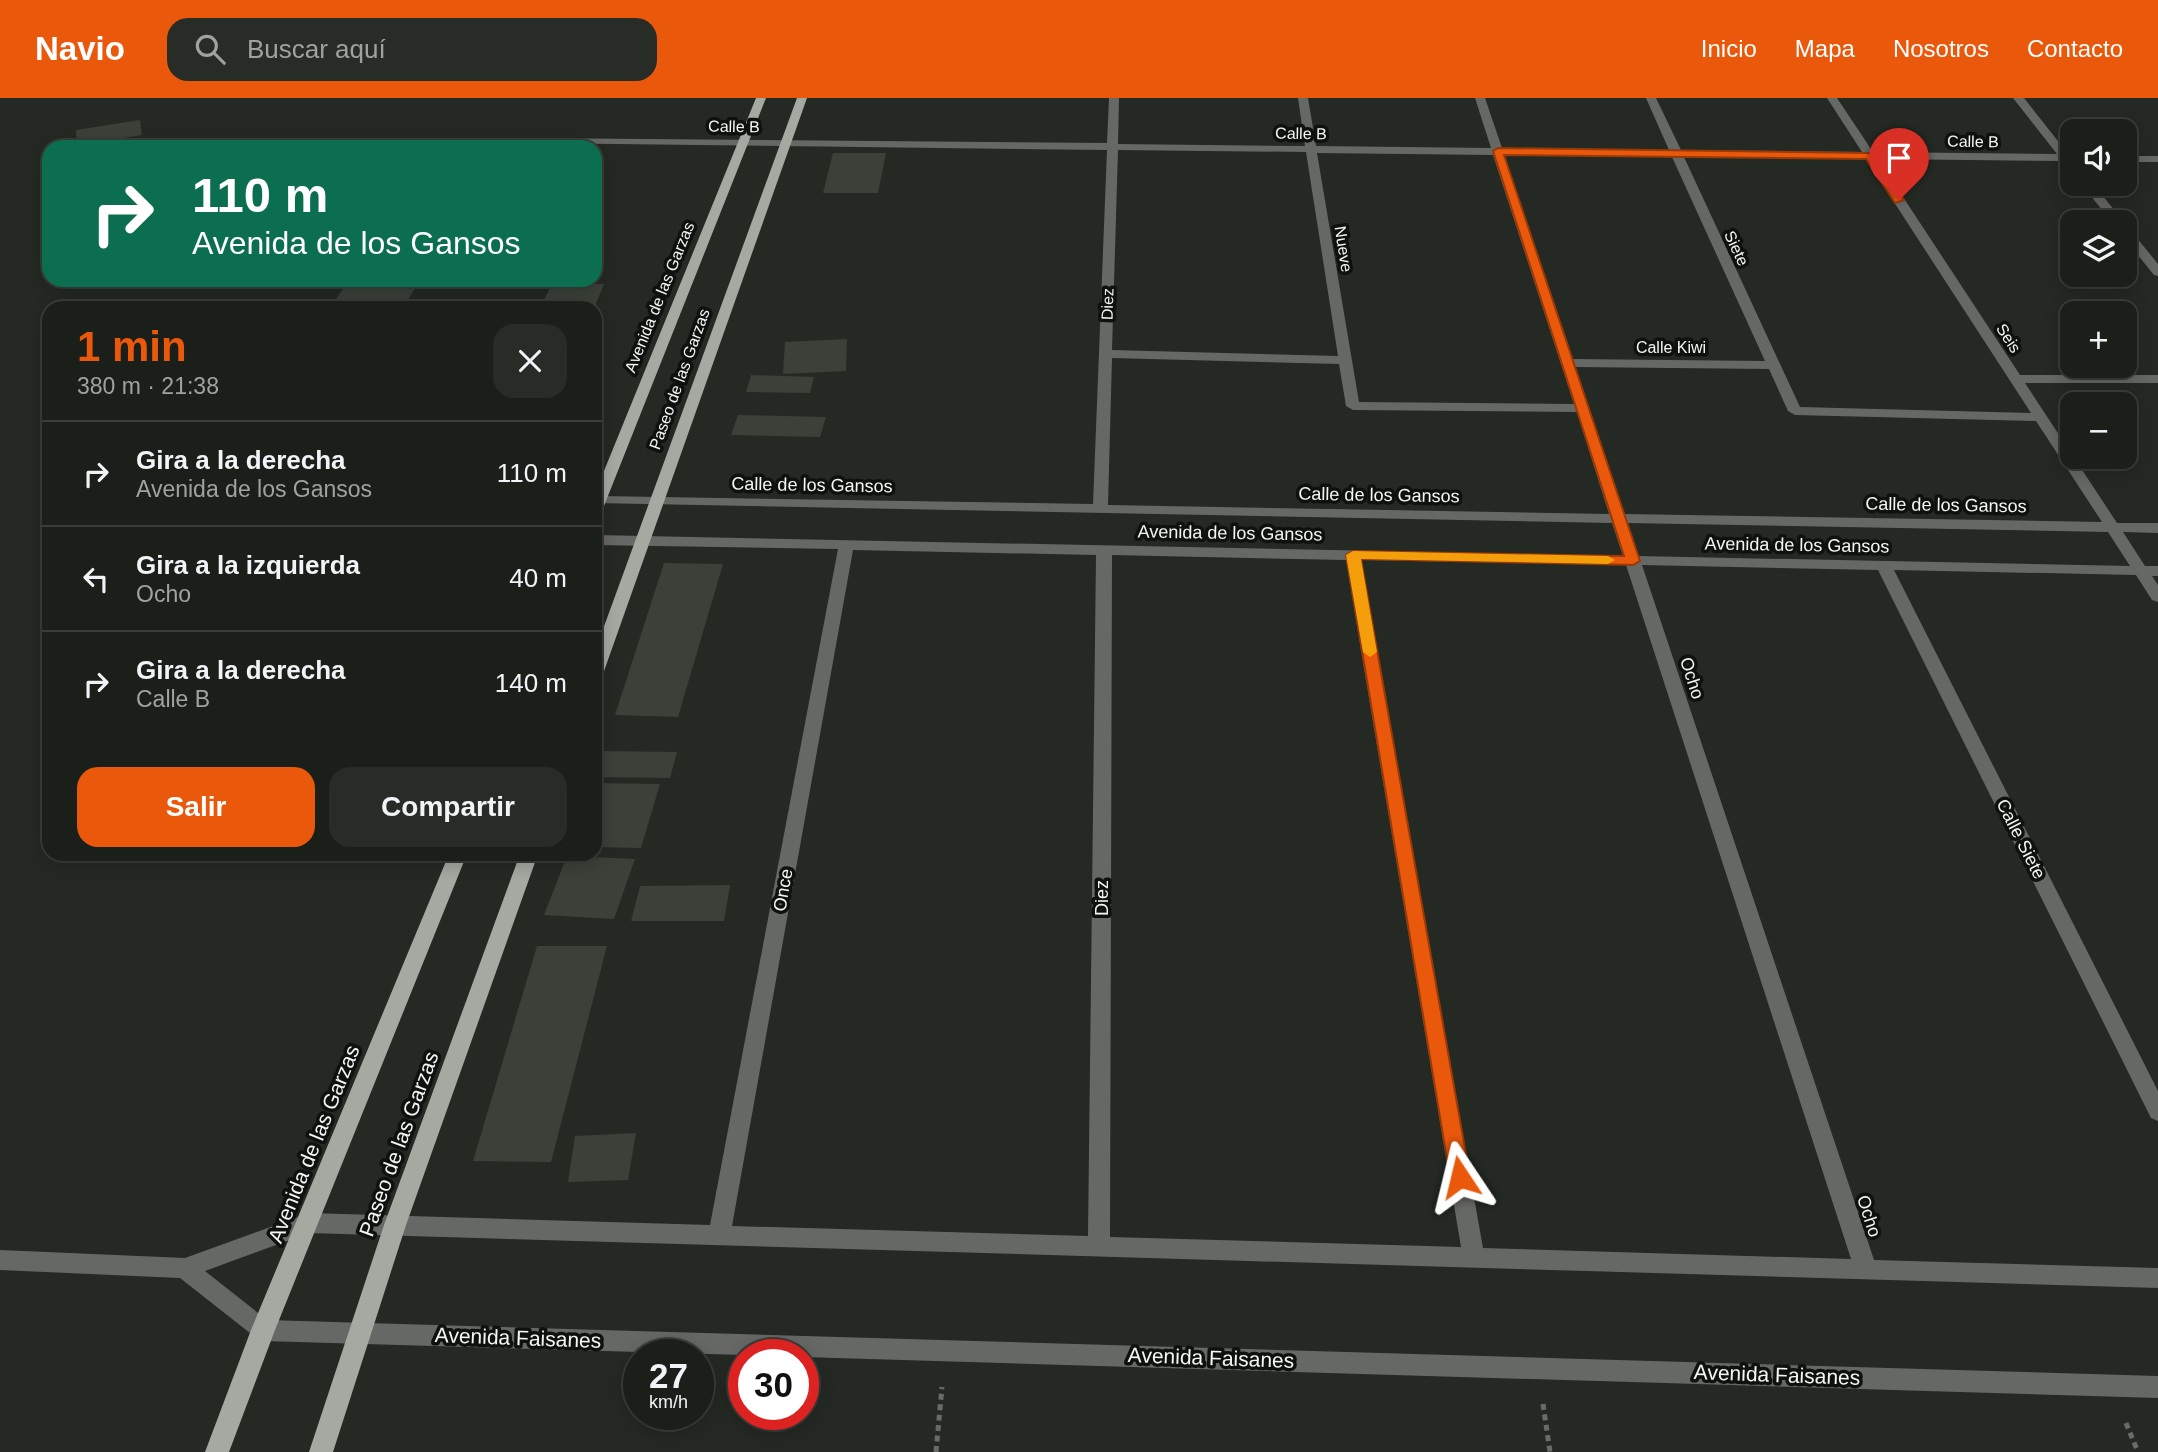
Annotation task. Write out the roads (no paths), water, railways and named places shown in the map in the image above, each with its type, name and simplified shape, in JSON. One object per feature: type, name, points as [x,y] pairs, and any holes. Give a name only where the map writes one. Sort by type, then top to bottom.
[{"type":"main road","name":"Avenida de las Garzas","points":[[602,493],[761,98]]},
{"type":"main road","name":"Paseo de las Garzas","points":[[602,655],[802,98]]},
{"type":"main road","name":"Avenida de las Garzas","points":[[217,1452],[263,1330],[455,861]]},
{"type":"main road","name":"Paseo de las Garzas","points":[[321,1452],[394,1225],[526,861]]},
{"type":"street","name":"Diez","points":[[1100,509],[1114,98]]},
{"type":"street","name":"Nueve","points":[[1303,98],[1353,406],[1583,408]]},
{"type":"street","name":"Ocho","points":[[1480,98],[1867,1270]]},
{"type":"street","name":"Siete","points":[[1651,98],[1795,411],[2040,416]]},
{"type":"street","name":"Seis","points":[[1832,98],[2158,597]]},
{"type":"street","points":[[2018,98],[2060,148]]},
{"type":"street","name":"Calle B","points":[[602,141],[2060,160]]},
{"type":"street","points":[[2137,159],[2158,159]]},
{"type":"street","points":[[2097,196],[2108,210]]},
{"type":"street","points":[[2137,246],[2158,272]]},
{"type":"street","points":[[1106,354],[1346,360]]},
{"type":"street","name":"Calle Kiwi","points":[[1568,363],[1773,365]]},
{"type":"street","points":[[2015,379],[2158,379]]},
{"type":"street","name":"Calle de los Gansos","points":[[602,505],[657,501],[2158,528]]},
{"type":"street","name":"Avenida de los Gansos","points":[[602,540],[2158,571]]},
{"type":"street","name":"Once","points":[[719,1235],[846,545]]},
{"type":"street","name":"Diez","points":[[1099,1247],[1104,550]]},
{"type":"street","points":[[1353,555],[1474,1258]]},
{"type":"street","name":"Calle Siete","points":[[1884,566],[2158,1112]]},
{"type":"street","points":[[0,1260],[184,1268],[309,1223],[2158,1278]]},
{"type":"street","points":[[184,1268],[263,1330]]},
{"type":"street","name":"Avenida Faisanes","points":[[263,1330],[2158,1387]]}]
